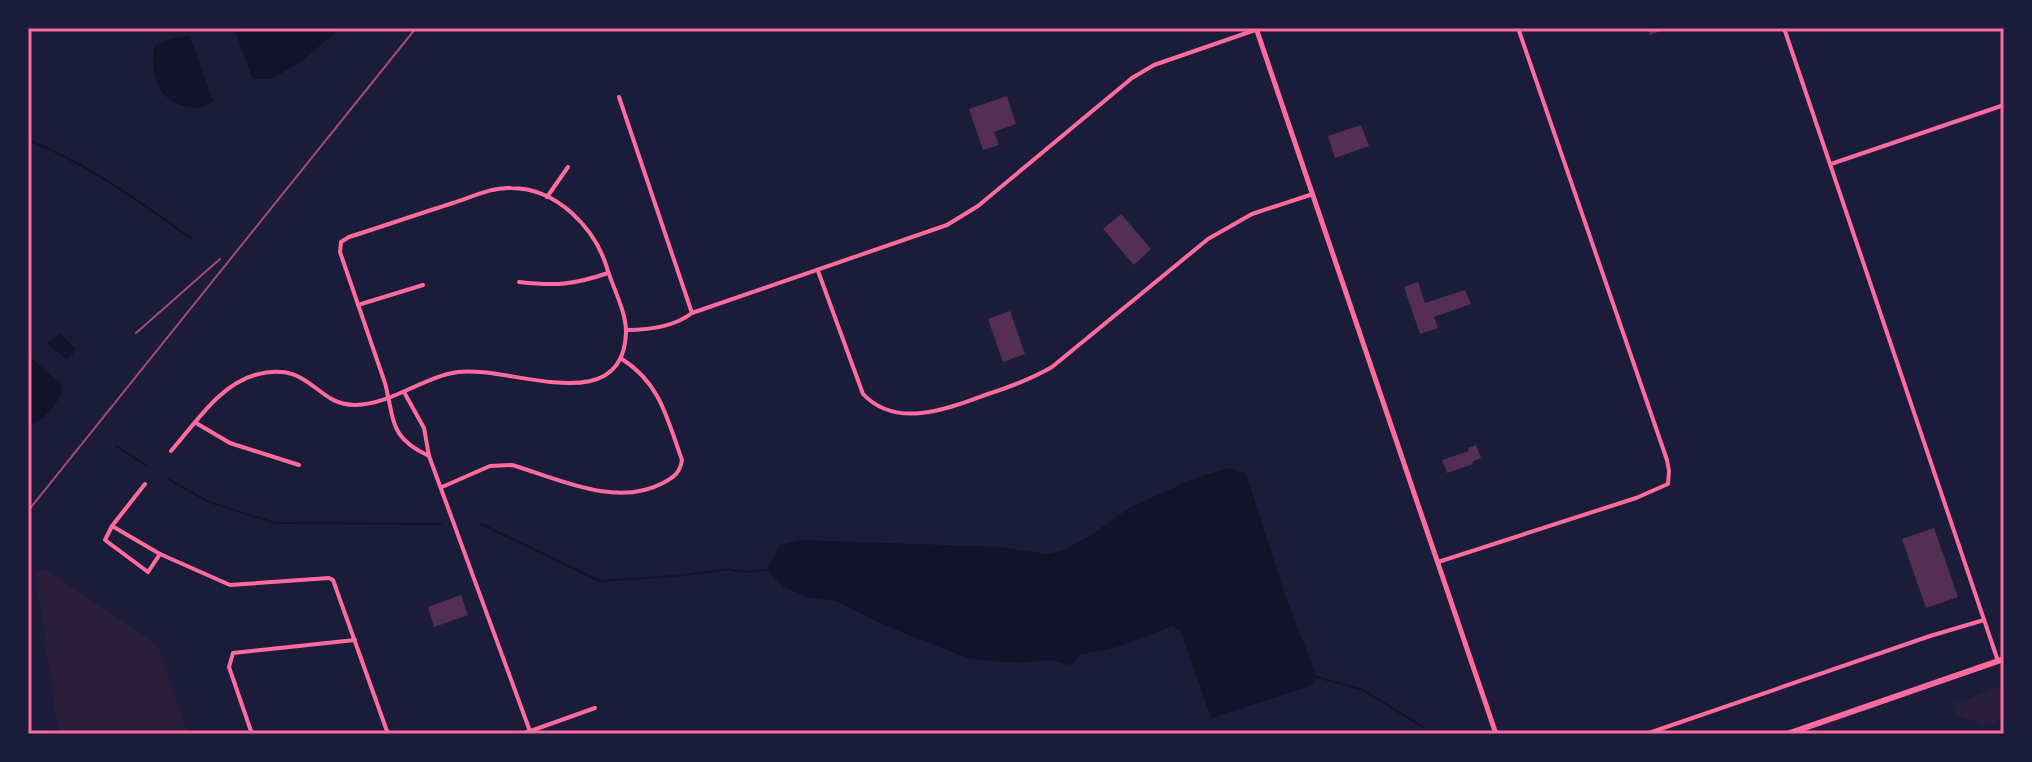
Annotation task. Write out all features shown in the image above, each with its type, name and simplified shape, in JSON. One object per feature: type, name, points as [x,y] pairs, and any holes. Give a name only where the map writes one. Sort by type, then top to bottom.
[{"type":"main road","points":[[1257,28],[1496,734]]},
{"type":"main road","points":[[1787,734],[2001,660]]},
{"type":"street","points":[[626,330],[661,327],[682,321],[692,313],[935,230],[967,215],[1132,78],[1154,65],[1257,28]]},
{"type":"street","points":[[1438,562],[1636,498],[1668,484],[1667,460],[1518,28]]},
{"type":"street","points":[[1784,28],[1984,620],[2001,660]]},
{"type":"street","points":[[619,97],[692,313]]},
{"type":"street","points":[[1831,164],[2004,105]]},
{"type":"street","points":[[547,197],[568,167]]},
{"type":"street","points":[[171,451],[213,403],[240,380],[276,371],[303,378],[332,399],[355,405],[389,398],[428,379],[457,372],[494,372],[577,385],[595,381],[622,359],[626,330],[603,256],[587,227],[547,197],[527,189],[496,189],[341,242],[340,252],[389,398],[395,428],[404,442],[429,456]]},
{"type":"street","points":[[818,271],[863,394],[872,404],[889,410],[932,413],[1030,380],[1067,358],[1208,239],[1252,214],[1313,194]]},
{"type":"street","points":[[519,282],[575,285],[608,273]]},
{"type":"street","points":[[358,305],[423,285]]},
{"type":"street","points":[[442,487],[490,466],[500,465],[512,465],[606,493],[646,490],[674,477],[680,470],[682,460],[653,386],[622,359]]},
{"type":"street","points":[[404,392],[424,428],[429,456],[531,733]]},
{"type":"street","points":[[196,423],[230,443],[299,465]]},
{"type":"street","points":[[145,484],[112,526],[105,540],[148,572],[160,554]]},
{"type":"street","points":[[112,526],[160,554],[230,585],[333,580],[388,734]]},
{"type":"street","points":[[1646,734],[1984,620]]},
{"type":"street","points":[[252,734],[229,667],[233,653],[355,640]]},
{"type":"street","points":[[522,734],[595,708]]},
{"type":"shaded area","points":[[234,28],[341,28],[304,59],[272,79],[253,79]]},
{"type":"shaded area","points":[[190,36],[213,101],[202,107],[189,107],[170,100],[158,86],[153,67],[154,46],[172,38]]},
{"type":"shaded area","points":[[60,334],[75,348],[66,359],[47,343]]},
{"type":"shaded area","points":[[28,355],[62,385],[52,408],[32,424],[28,423]]},
{"type":"shaded area","points":[[1229,468],[1246,474],[1286,598],[1317,677],[1310,686],[1211,718],[1181,632],[1172,626],[1118,647],[1079,655],[1074,663],[1067,665],[1052,660],[1016,663],[970,659],[886,626],[836,601],[810,598],[784,587],[767,570],[780,545],[800,540],[1000,547],[1047,554],[1061,551],[1088,537],[1129,508],[1195,478]]},
{"type":"shaded area","points":[[46,569],[158,646],[188,734],[59,734],[35,572]]},
{"type":"shaded area","points":[[2004,685],[2004,716],[1987,726],[1955,714],[1954,704]]},
{"type":"building","points":[[1647,28],[1669,28],[1650,35]]},
{"type":"building","points":[[1007,96],[1016,124],[994,132],[999,145],[983,150],[969,109]]},
{"type":"building","points":[[1361,125],[1369,146],[1335,158],[1328,136]]},
{"type":"building","points":[[1121,214],[1151,249],[1134,265],[1103,229]]},
{"type":"building","points":[[1418,282],[1425,303],[1465,290],[1471,304],[1434,317],[1438,328],[1420,334],[1404,287]]},
{"type":"building","points":[[1010,311],[1025,354],[1003,362],[988,319]]},
{"type":"building","points":[[1476,445],[1481,458],[1447,473],[1442,460],[1469,451],[1468,448]]},
{"type":"building","points":[[1934,528],[1958,597],[1926,608],[1902,539]]},
{"type":"building","points":[[461,595],[468,615],[434,627],[428,607]]},
{"type":"waterway","points":[[28,140],[92,172],[192,239]]},
{"type":"waterway","points":[[116,446],[147,466]]},
{"type":"waterway","points":[[168,479],[209,502],[275,523],[441,524]]},
{"type":"waterway","points":[[481,524],[600,581],[729,569],[743,572],[767,570]]},
{"type":"waterway","points":[[1317,677],[1363,690],[1423,727]]},
{"type":"railway","points":[[28,511],[416,28]]},
{"type":"railway","points":[[136,333],[220,259]]}]
